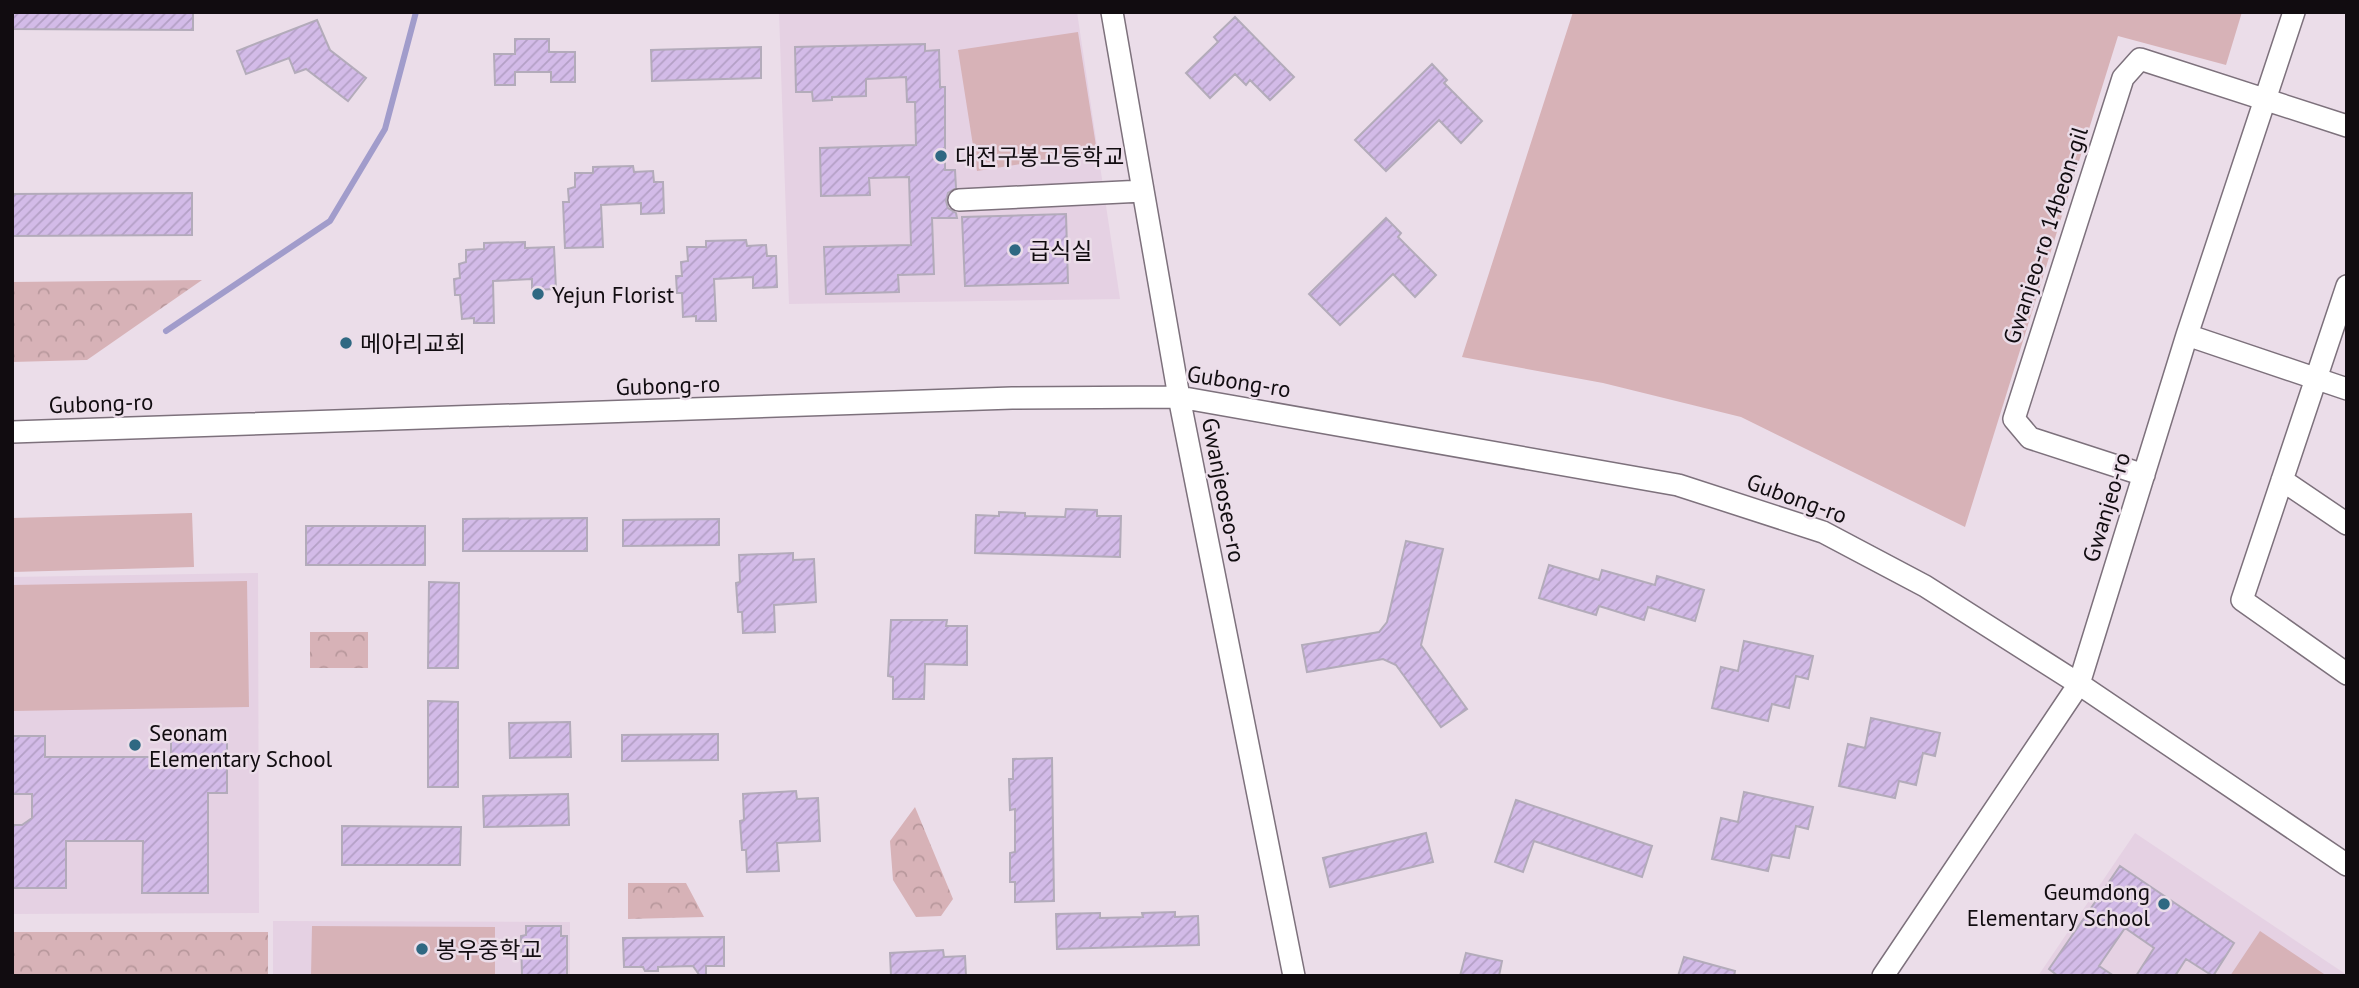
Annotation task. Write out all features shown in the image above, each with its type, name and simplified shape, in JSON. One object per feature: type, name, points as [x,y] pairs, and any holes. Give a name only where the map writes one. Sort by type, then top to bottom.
[{"type":"street","name":"Gwanjeoseo-ro","points":[[1112,12],[1179,397],[1294,976]]},
{"type":"street","name":"Gwanjeo-ro","points":[[1883,976],[2078,684],[2187,335],[2294,12]]},
{"type":"street","name":"Gwanjeo-ro 14beon-gil","points":[[2144,475],[2031,438],[2014,419],[2123,78],[2140,59],[2264,98]]},
{"type":"street","points":[[2264,98],[2347,126]]},
{"type":"street","points":[[959,200],[1143,191]]},
{"type":"street","points":[[2347,286],[2242,600],[2347,674]]},
{"type":"street","points":[[2187,335],[2347,389]]},
{"type":"street","name":"Gubong-ro","points":[[12,432],[1012,398],[1179,397],[1678,485],[1823,532],[1925,586],[2078,684],[2347,864]]},
{"type":"street","points":[[2282,480],[2347,524]]},
{"type":"shaded area","name":"대전구봉고등학교","points":[[779,12],[1077,12],[1120,299],[789,304]]},
{"type":"shaded area","name":"Seonam Elementary School","points":[[258,573],[259,913],[12,914],[12,577]]},
{"type":"shaded area","name":"Geumdong Elementary School","points":[[2135,833],[2347,975],[2347,976],[2038,976]]},
{"type":"shaded area","name":"봉우중학교","points":[[273,921],[570,922],[570,976],[273,976]]},
{"type":"green space","points":[[1573,12],[2242,12],[2226,65],[2118,36],[1965,527],[1741,417],[1603,383],[1462,357]]},
{"type":"green space","points":[[1078,32],[1097,152],[977,171],[958,50]]},
{"type":"green space","points":[[202,280],[87,360],[12,362],[12,282]]},
{"type":"green space","points":[[192,513],[194,567],[12,572],[12,518]]},
{"type":"green space","points":[[247,581],[249,707],[12,711],[12,585]]},
{"type":"green space","points":[[310,632],[368,632],[368,668],[310,668]]},
{"type":"green space","points":[[915,807],[953,899],[941,916],[916,917],[893,880],[890,841]]},
{"type":"green space","points":[[628,883],[686,883],[704,917],[628,919]]},
{"type":"green space","points":[[312,926],[495,927],[495,976],[311,976]]},
{"type":"green space","points":[[2260,931],[2327,976],[2230,976]]},
{"type":"green space","points":[[12,932],[268,932],[268,976],[12,976]]},
{"type":"building","points":[[12,12],[193,12],[193,30],[12,29]]},
{"type":"building","points":[[1235,17],[1294,77],[1270,100],[1250,80],[1246,85],[1235,74],[1210,98],[1186,73],[1218,42],[1214,37]]},
{"type":"building","points":[[317,20],[330,50],[366,78],[348,101],[306,69],[295,73],[289,58],[246,74],[237,51]]},
{"type":"building","points":[[515,39],[549,39],[549,52],[575,52],[575,82],[551,82],[551,72],[515,72],[515,85],[495,85],[494,54],[515,54]]},
{"type":"building","points":[[925,44],[925,51],[939,50],[940,87],[945,87],[945,170],[955,170],[956,188],[948,193],[946,201],[948,208],[956,213],[957,218],[932,218],[934,274],[898,275],[899,292],[826,294],[824,247],[911,245],[909,177],[869,178],[870,195],[821,196],[820,148],[916,145],[915,102],[907,102],[906,77],[866,79],[866,96],[832,97],[832,100],[813,101],[812,92],[796,92],[795,47]]},
{"type":"building","points":[[761,47],[761,78],[652,81],[651,50]]},
{"type":"building","points":[[1432,64],[1447,80],[1444,83],[1482,121],[1461,143],[1439,120],[1386,171],[1355,140]]},
{"type":"building","points":[[633,166],[634,172],[653,171],[654,182],[663,182],[664,213],[641,214],[641,203],[601,205],[603,247],[565,248],[563,202],[569,202],[568,189],[575,187],[575,173],[593,173],[593,167]]},
{"type":"building","points":[[192,193],[192,235],[12,236],[12,194]]},
{"type":"building","name":"급식실","points":[[1066,214],[1068,283],[965,286],[962,217]]},
{"type":"building","points":[[1386,218],[1401,233],[1398,237],[1436,275],[1415,297],[1393,274],[1340,325],[1309,294]]},
{"type":"building","points":[[746,240],[747,246],[766,245],[767,256],[776,256],[777,287],[753,288],[753,277],[714,279],[716,321],[696,321],[696,316],[683,317],[682,293],[677,293],[676,276],[682,276],[681,262],[688,261],[687,247],[706,247],[706,241]]},
{"type":"building","points":[[525,242],[525,248],[554,247],[556,289],[532,290],[532,279],[493,281],[494,323],[474,323],[474,318],[462,319],[460,295],[455,295],[454,279],[460,278],[459,264],[466,262],[466,250],[484,249],[484,243]]},
{"type":"building","points":[[1066,509],[1097,510],[1097,516],[1121,516],[1120,557],[975,553],[976,515],[999,516],[999,512],[1065,517]]},
{"type":"building","points":[[587,518],[587,551],[463,551],[463,519]]},
{"type":"building","points":[[719,519],[719,545],[623,546],[623,520]]},
{"type":"building","points":[[306,526],[425,526],[425,565],[306,565]]},
{"type":"building","points":[[1406,541],[1443,549],[1421,645],[1467,709],[1441,727],[1396,665],[1383,659],[1307,672],[1302,645],[1379,632],[1387,622]]},
{"type":"building","points":[[793,553],[793,560],[814,559],[816,602],[774,605],[775,632],[743,633],[736,583],[740,582],[739,555]]},
{"type":"building","points":[[1549,565],[1599,580],[1602,570],[1655,585],[1657,576],[1704,590],[1695,621],[1648,607],[1644,620],[1599,606],[1596,615],[1539,598]]},
{"type":"building","points":[[429,582],[459,583],[458,668],[428,668]]},
{"type":"building","points":[[891,620],[947,620],[946,626],[967,626],[967,665],[925,664],[924,699],[893,699],[893,677],[888,676]]},
{"type":"building","points":[[1744,641],[1813,656],[1808,679],[1796,676],[1789,708],[1772,704],[1768,721],[1712,708],[1721,667],[1738,671]]},
{"type":"building","points":[[428,701],[458,702],[458,787],[428,787]]},
{"type":"building","points":[[1871,718],[1940,733],[1935,756],[1923,753],[1916,785],[1899,781],[1895,798],[1839,786],[1848,744],[1865,748]]},
{"type":"building","points":[[570,722],[571,757],[510,758],[509,723]]},
{"type":"building","points":[[171,734],[227,734],[227,793],[208,793],[208,893],[142,893],[143,841],[66,841],[66,888],[12,888],[12,825],[22,825],[32,818],[32,794],[12,794],[12,736],[45,736],[45,757],[171,757]]},
{"type":"building","points":[[718,734],[718,760],[622,761],[622,735]]},
{"type":"building","points":[[1052,758],[1054,901],[1015,902],[1015,882],[1010,882],[1010,853],[1015,852],[1015,809],[1010,810],[1009,779],[1013,779],[1013,759]]},
{"type":"building","points":[[796,791],[797,799],[818,798],[820,841],[777,843],[779,871],[747,872],[740,821],[744,820],[743,794]]},
{"type":"building","points":[[1744,792],[1813,807],[1808,829],[1796,826],[1789,858],[1772,855],[1768,871],[1712,859],[1721,818],[1738,822]]},
{"type":"building","points":[[568,794],[569,825],[484,827],[483,796]]},
{"type":"building","points":[[1516,800],[1652,846],[1642,877],[1534,841],[1523,872],[1495,862]]},
{"type":"building","points":[[342,826],[461,827],[460,865],[342,865]]},
{"type":"building","points":[[1426,833],[1433,862],[1330,887],[1323,858]]},
{"type":"building","points":[[2120,866],[2234,943],[2213,976],[2186,959],[2175,976],[2136,976],[2154,948],[2125,928],[2099,966],[2114,976],[2058,976],[2049,969]]},
{"type":"building","points":[[1175,912],[1175,917],[1198,916],[1199,945],[1057,949],[1056,914],[1100,913],[1100,918],[1143,917],[1142,913]]},
{"type":"building","points":[[526,926],[561,926],[561,936],[567,936],[567,976],[522,976],[521,936],[526,935]]},
{"type":"building","points":[[724,937],[724,966],[706,966],[706,976],[700,976],[693,966],[658,967],[658,971],[645,971],[643,967],[624,967],[623,938]]},
{"type":"building","points":[[943,950],[944,957],[965,956],[966,976],[891,976],[890,953]]},
{"type":"building","points":[[1466,953],[1502,961],[1499,976],[1460,976]]},
{"type":"building","points":[[1684,957],[1735,971],[1734,976],[1678,976]]},
{"type":"waterway","points":[[166,331],[330,221],[385,129],[416,12]]},
{"type":"place","name":"대전구봉고등학교","points":[[941,156]]},
{"type":"place","name":"급식실","points":[[1015,250]]},
{"type":"place","name":"Yejun Florist","points":[[538,294]]},
{"type":"place","name":"메아리교회","points":[[346,343]]},
{"type":"place","name":"Seonam Elementary School","points":[[135,745]]},
{"type":"place","name":"Geumdong Elementary School","points":[[2164,904]]},
{"type":"place","name":"봉우중학교","points":[[422,949]]}]
